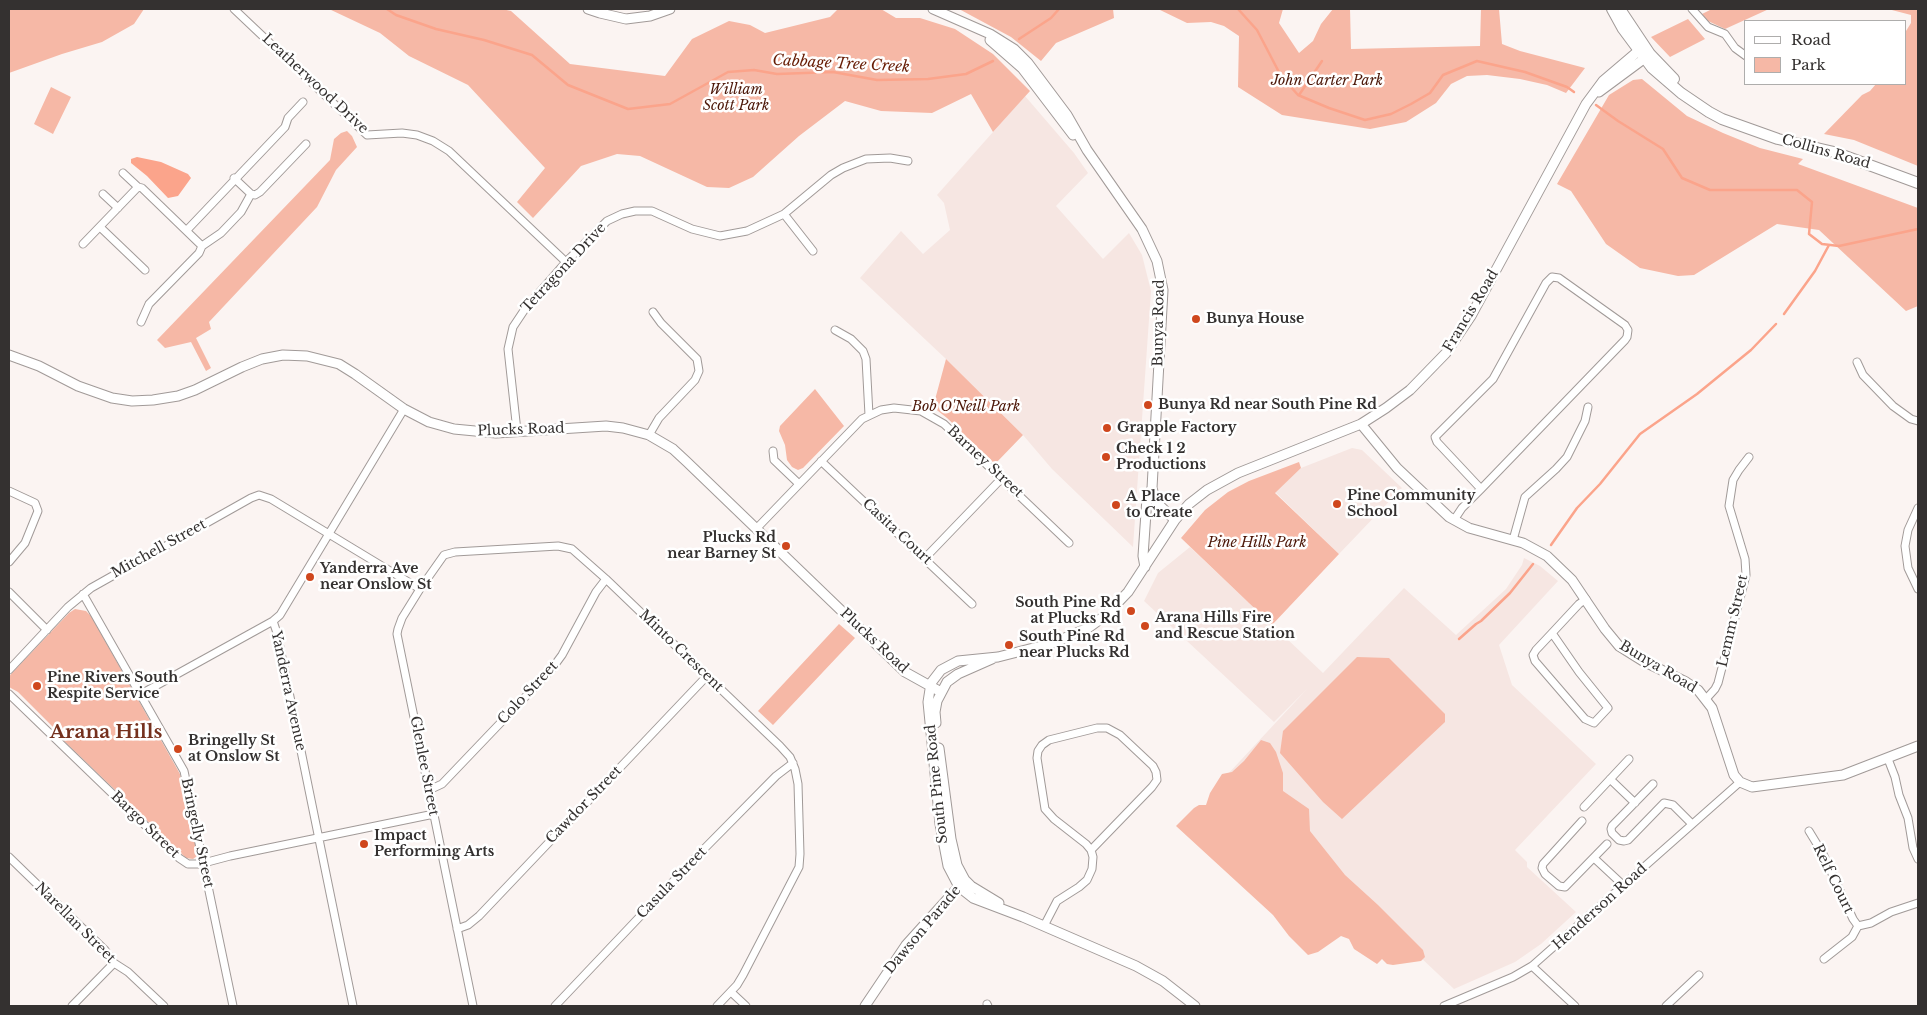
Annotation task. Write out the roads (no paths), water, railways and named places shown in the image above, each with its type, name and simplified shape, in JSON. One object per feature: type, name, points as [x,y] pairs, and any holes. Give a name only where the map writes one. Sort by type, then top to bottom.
[{"type":"main road","name":"Collins Road","points":[[1612,9],[1644,52],[1686,89],[1734,122],[1778,139],[1855,158],[1918,183]]},
{"type":"main road","name":"Collins Road","points":[[1620,9],[1644,52]]},
{"type":"street","name":"Leatherwood Drive","points":[[234,9],[367,135],[402,133],[417,135],[433,141],[449,151],[566,262]]},
{"type":"street","points":[[588,9],[600,14],[626,19],[650,16],[670,9]]},
{"type":"street","name":"Bunya Road","points":[[933,9],[990,34],[1014,50],[1028,63],[1067,115],[1087,150],[1142,229],[1157,261],[1163,290],[1152,488],[1147,498],[1143,556],[1145,568]]},
{"type":"street","points":[[1692,9],[1708,27],[1726,34],[1735,48],[1744,55]]},
{"type":"street","name":"Francis Road","points":[[1145,568],[1174,520],[1206,490],[1226,478],[1361,424],[1410,390],[1446,353],[1471,316],[1573,127],[1594,94],[1644,52]]},
{"type":"street","points":[[187,230],[234,178],[285,127],[288,118],[303,102]]},
{"type":"street","points":[[234,178],[251,194],[255,195],[306,144]]},
{"type":"street","name":"Tetragona Drive","points":[[517,431],[508,349],[513,327],[525,309],[566,262],[607,221],[622,214],[635,211],[652,211],[692,229],[720,236],[746,231],[784,214],[843,168],[866,160],[890,158],[908,161]]},
{"type":"street","points":[[123,174],[138,187],[142,188],[202,246]]},
{"type":"street","points":[[83,244],[138,187]]},
{"type":"street","points":[[103,194],[118,208]]},
{"type":"street","points":[[141,322],[149,304],[199,253],[202,246],[221,232],[240,212],[251,194]]},
{"type":"street","points":[[784,214],[813,251]]},
{"type":"street","points":[[100,227],[144,270]]},
{"type":"street","points":[[1454,520],[1481,489],[1627,337],[1628,330],[1625,325],[1559,278],[1552,277],[1546,283],[1493,379],[1435,437],[1437,442],[1481,489]]},
{"type":"street","points":[[649,435],[659,418],[694,380],[699,371],[697,359],[661,323],[653,312]]},
{"type":"street","points":[[835,330],[852,339],[863,352],[866,359],[869,415]]},
{"type":"street","name":"Plucks Road","points":[[9,355],[39,366],[78,386],[112,398],[132,401],[178,396],[195,390],[262,358],[283,355],[316,357],[339,364],[404,410],[429,422],[454,429],[481,433],[606,426],[623,428],[649,435],[673,449],[905,672],[941,692]]},
{"type":"street","points":[[1857,362],[1863,375],[1893,406],[1911,420],[1918,422]]},
{"type":"street","points":[[1513,540],[1525,497],[1567,457],[1585,421],[1588,407]]},
{"type":"street","name":"Barney Street","points":[[756,529],[862,419],[869,415],[894,408],[921,411],[944,424],[1069,542]]},
{"type":"street","name":"Yanderra Avenue","points":[[352,1006],[277,633],[273,621],[284,610],[404,410]]},
{"type":"street","name":"Bunya Road","points":[[1361,424],[1397,468],[1454,520],[1469,528],[1513,540],[1539,551],[1556,562],[1586,598],[1605,629],[1619,646],[1643,661],[1686,682],[1706,699],[1712,708],[1734,775],[1740,782]]},
{"type":"street","points":[[773,451],[774,460],[799,484]]},
{"type":"street","name":"Lemm Street","points":[[1706,699],[1718,683],[1746,575],[1745,559],[1728,506],[1733,480],[1749,457]]},
{"type":"street","name":"Casita Court","points":[[821,461],[972,604]]},
{"type":"street","points":[[925,558],[1002,478]]},
{"type":"street","points":[[1152,488],[1156,502],[1174,520]]},
{"type":"street","points":[[9,491],[40,505],[25,543],[9,562]]},
{"type":"street","name":"Mitchell Street","points":[[9,670],[83,594],[99,583],[259,495],[271,499],[329,534]]},
{"type":"street","points":[[1918,508],[1908,530],[1905,546],[1908,568],[1918,590]]},
{"type":"street","points":[[329,534],[420,589]]},
{"type":"street","name":"Minto Crescent","points":[[420,589],[440,558],[450,553],[558,546],[572,549],[780,746],[793,763],[798,784],[799,867],[743,975],[731,992],[717,1006]]},
{"type":"street","points":[[941,692],[947,682],[958,674],[998,657],[1054,643],[1077,634],[1099,621],[1128,592],[1145,568]]},
{"type":"street","name":"Colo Street","points":[[429,790],[442,784],[551,670],[562,655],[596,592],[606,580]]},
{"type":"street","name":"Glenlee Street","points":[[420,589],[402,618],[397,634],[473,1006]]},
{"type":"street","points":[[9,592],[47,630]]},
{"type":"street","name":"Bringelly Street","points":[[83,594],[184,771],[233,1006]]},
{"type":"street","points":[[1552,633],[1579,672],[1608,708],[1594,723],[1585,719],[1535,661],[1533,655],[1536,650],[1552,633],[1586,598]]},
{"type":"street","points":[[141,694],[273,621]]},
{"type":"street","points":[[929,686],[937,673],[950,664],[964,660],[998,657]]},
{"type":"street","name":"Cawdor Street","points":[[457,929],[468,925],[479,916],[707,676]]},
{"type":"street","name":"South Pine Road","points":[[929,686],[928,702],[940,824],[948,866],[962,884]]},
{"type":"street","name":"South Pine Road","points":[[941,692],[935,712],[938,741],[954,851],[962,884]]},
{"type":"street","name":"Bargo Street","points":[[9,694],[179,858],[188,864],[204,863],[318,837],[434,814]]},
{"type":"street","points":[[1044,926],[1057,901],[1081,886],[1089,876],[1093,862],[1091,850],[1047,811],[1043,802],[1037,756],[1042,745],[1049,740],[1097,728],[1107,728],[1120,735],[1153,766],[1157,780],[1091,850]]},
{"type":"street","points":[[1740,782],[1752,787],[1843,775],[1918,746]]},
{"type":"street","points":[[1584,807],[1629,759]]},
{"type":"street","points":[[1888,759],[1896,777],[1899,795],[1908,818],[1913,848],[1918,859]]},
{"type":"street","name":"Casula Street","points":[[555,1006],[702,851],[776,776],[793,763]]},
{"type":"street","points":[[1610,779],[1635,803]]},
{"type":"street","name":"Henderson Road","points":[[1444,1006],[1513,977],[1532,966],[1740,782]]},
{"type":"street","points":[[1654,784],[1611,829],[1619,840],[1628,840],[1664,803],[1673,805],[1692,824]]},
{"type":"street","points":[[1582,821],[1542,865],[1542,870],[1557,885],[1563,887],[1607,844]]},
{"type":"street","name":"Relf Court","points":[[1810,831],[1853,920],[1858,926]]},
{"type":"street","name":"Narellan Street","points":[[9,857],[105,950],[114,963],[128,972],[164,1006]]},
{"type":"street","points":[[1594,858],[1623,885]]},
{"type":"street","points":[[962,884],[973,898],[1024,916],[1136,966],[1163,981],[1195,1006]]},
{"type":"street","name":"Dawson Parade","points":[[865,1006],[906,946],[962,884]]},
{"type":"street","points":[[1824,959],[1852,937],[1858,926],[1871,923],[1891,912],[1918,903]]},
{"type":"street","points":[[72,1006],[114,963]]},
{"type":"street","points":[[1532,966],[1575,1006]]},
{"type":"street","points":[[1666,1006],[1699,975]]},
{"type":"street","points":[[731,992],[746,1006]]},
{"type":"waterway","name":"Cabbage Tree Creek","points":[[387,9],[396,15],[436,29],[484,40],[532,55],[568,85],[628,109],[670,104],[728,72],[754,70],[777,74],[833,72],[877,80],[928,79],[966,74],[993,61]]},
{"type":"waterway","name":"Cabbage Tree Creek","points":[[1019,39],[1051,18],[1059,9]]},
{"type":"waterway","name":"Cabbage Tree Creek","points":[[1238,9],[1257,30],[1281,76],[1298,95],[1365,120],[1391,114],[1411,104],[1430,93],[1443,75],[1477,61],[1525,72],[1567,87],[1574,92]]},
{"type":"waterway","points":[[1299,95],[1322,61]]},
{"type":"waterway","name":"Cabbage Tree Creek","points":[[1596,105],[1663,149],[1682,178],[1710,190],[1797,190],[1812,202],[1809,234],[1822,244],[1839,246],[1918,229]]},
{"type":"waterway","points":[[1784,314],[1815,271],[1829,245]]},
{"type":"waterway","points":[[1551,545],[1577,508],[1600,484],[1640,434],[1697,394],[1751,350],[1776,324]]},
{"type":"waterway","points":[[1459,639],[1510,593],[1533,564]]},
{"type":"place","name":"Bunya House","points":[[1196,319]]},
{"type":"place","name":"Bunya Rd near South Pine Rd","points":[[1148,405]]},
{"type":"place","name":"Grapple Factory","points":[[1107,428]]},
{"type":"place","name":"Check 1 2 Productions","points":[[1106,457]]},
{"type":"place","name":"Pine Community School","points":[[1337,504]]},
{"type":"place","name":"A Place to Create","points":[[1116,505]]},
{"type":"place","name":"Plucks Rd near Barney St","points":[[786,546]]},
{"type":"place","name":"Yanderra Ave near Onslow St","points":[[310,577]]},
{"type":"place","name":"South Pine Rd at Plucks Rd","points":[[1131,611]]},
{"type":"place","name":"Arana Hills Fire and Rescue Station","points":[[1145,626]]},
{"type":"place","name":"South Pine Rd near Plucks Rd","points":[[1009,645]]},
{"type":"place","name":"Pine Rivers South Respite Service","points":[[37,686]]},
{"type":"place","name":"Bringelly St at Onslow St","points":[[178,749]]},
{"type":"place","name":"Impact Performing Arts","points":[[364,844]]},
{"type":"district","name":"Arana Hills","points":[[106,733]]},
{"type":"park label","name":"John Carter Park","points":[[1327,81]]},
{"type":"park label","name":"William Scott Park","points":[[736,98]]},
{"type":"park label","name":"Bob O'Neill Park","points":[[966,407]]},
{"type":"park label","name":"Pine Hills Park","points":[[1257,543]]}]
